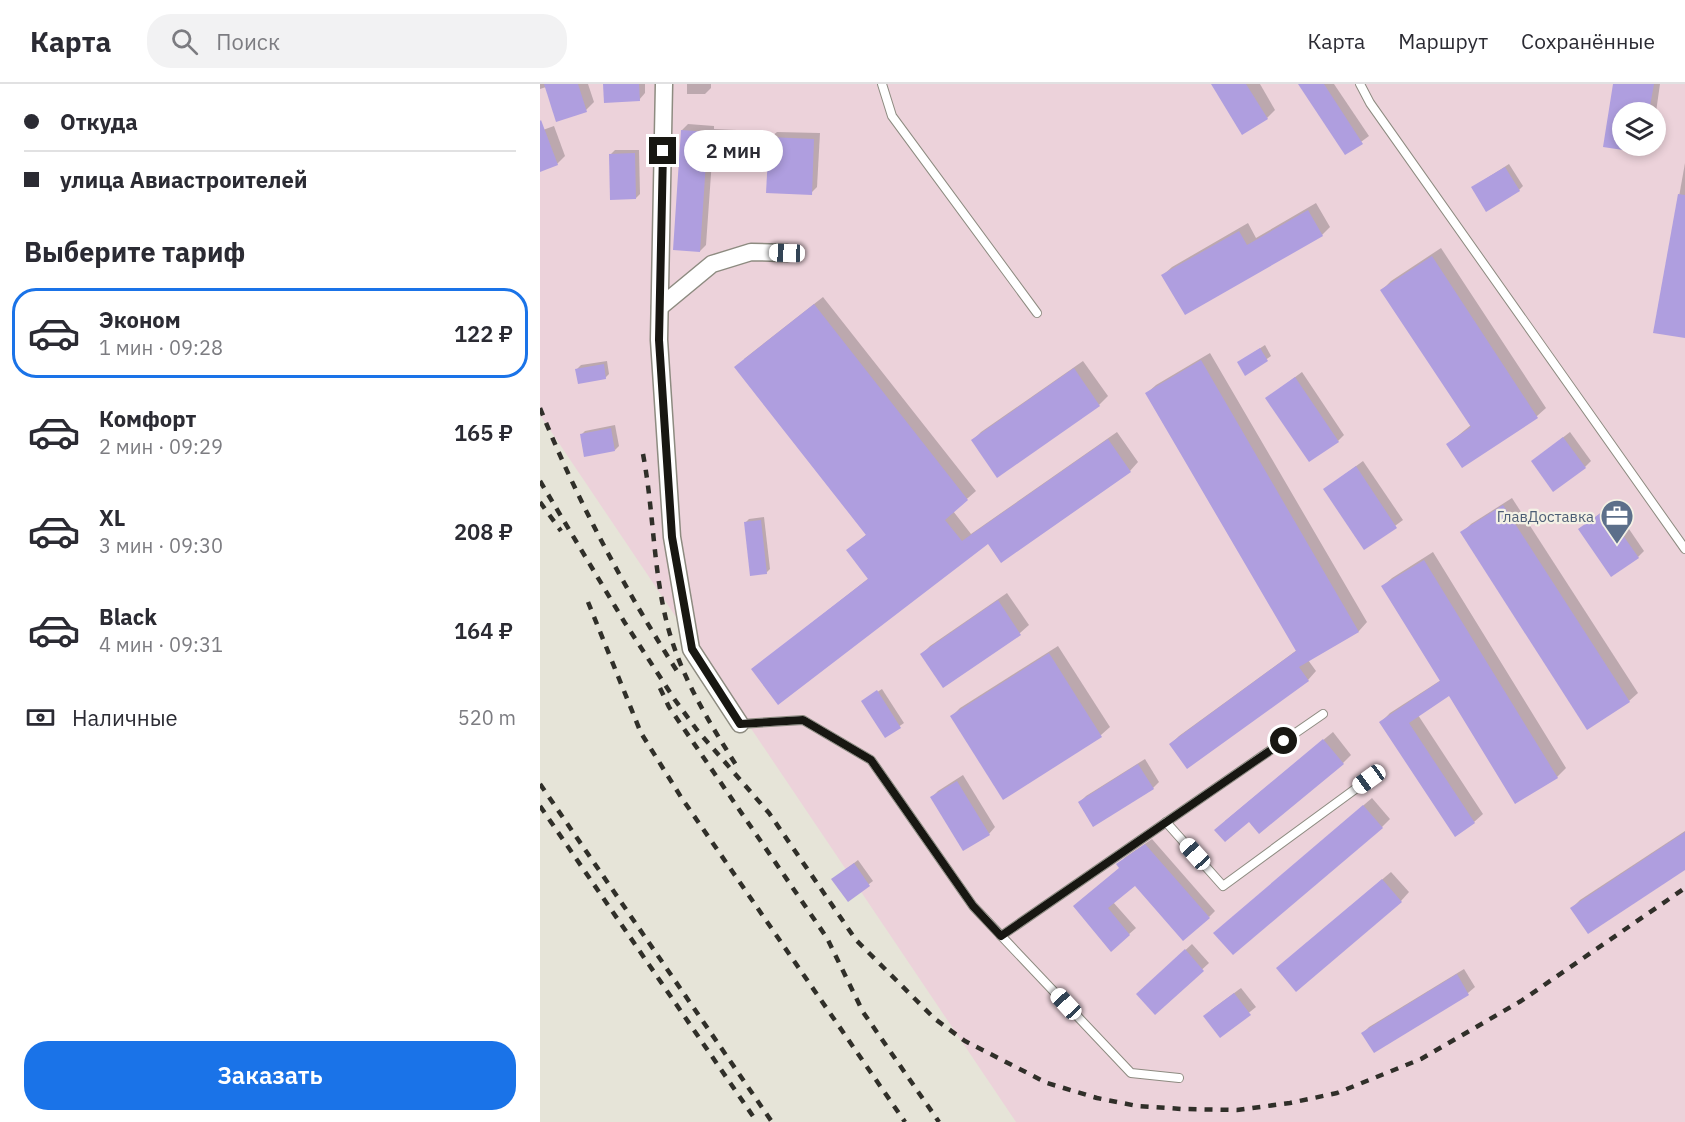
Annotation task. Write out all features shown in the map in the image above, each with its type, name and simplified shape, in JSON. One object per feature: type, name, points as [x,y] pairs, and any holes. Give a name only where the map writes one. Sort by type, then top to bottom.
[{"type":"street","points":[[664,84],[659,340],[672,537],[692,649],[740,724]]},
{"type":"street","points":[[660,307],[712,264],[751,252],[787,253]]},
{"type":"lane","points":[[882,84],[892,116],[1037,313]]},
{"type":"lane","points":[[1360,84],[1377,113],[1685,549]]},
{"type":"lane","points":[[1001,936],[1323,714]]},
{"type":"lane","points":[[740,724],[803,720],[871,760],[973,906],[1131,1073],[1179,1078]]},
{"type":"lane","points":[[1166,822],[1223,886],[1369,779]]},
{"type":"shaded area","points":[[540,84],[1685,84],[1685,1122],[1016,1122],[540,415]]},
{"type":"building","points":[[544,84],[578,84],[587,112],[556,122]]},
{"type":"building","points":[[603,84],[639,84],[640,101],[604,103]]},
{"type":"building","points":[[1211,84],[1246,84],[1268,119],[1242,135]]},
{"type":"building","points":[[1298,84],[1324,84],[1363,144],[1345,155]]},
{"type":"building","points":[[1613,84],[1654,84],[1651,102],[1612,102],[1612,148],[1603,147]]},
{"type":"building","points":[[540,121],[558,165],[540,172]]},
{"type":"building","points":[[681,130],[731,135],[730,162],[706,162],[700,252],[673,250]]},
{"type":"building","points":[[769,137],[814,139],[812,195],[766,193]]},
{"type":"building","points":[[635,153],[636,199],[610,200],[609,154]]},
{"type":"building","points":[[1505,167],[1520,191],[1486,212],[1471,187]]},
{"type":"building","points":[[1678,194],[1685,195],[1685,338],[1653,333]]},
{"type":"building","points":[[1308,210],[1323,236],[1185,315],[1161,275],[1239,231],[1247,245]]},
{"type":"building","points":[[1432,256],[1538,418],[1462,468],[1446,444],[1471,427],[1380,290]]},
{"type":"building","points":[[814,304],[968,500],[945,520],[962,541],[1108,439],[1131,472],[1001,563],[988,544],[778,705],[751,669],[868,579],[846,550],[866,535],[734,367]]},
{"type":"building","points":[[1260,348],[1268,361],[1245,376],[1237,362]]},
{"type":"building","points":[[1201,360],[1359,632],[1299,667],[1309,681],[1187,769],[1169,744],[1296,651],[1145,393]]},
{"type":"building","points":[[604,364],[606,379],[578,384],[575,369]]},
{"type":"building","points":[[1074,368],[1100,406],[997,478],[971,440]]},
{"type":"building","points":[[1295,377],[1339,442],[1309,462],[1265,398]]},
{"type":"building","points":[[611,428],[615,451],[584,457],[580,434]]},
{"type":"building","points":[[1563,437],[1586,468],[1553,492],[1531,461]]},
{"type":"building","points":[[1356,466],[1397,528],[1364,550],[1323,489]]},
{"type":"building","points":[[1503,505],[1630,702],[1587,730],[1460,532]]},
{"type":"building","points":[[1605,510],[1639,558],[1611,577],[1578,529]]},
{"type":"building","points":[[761,520],[767,574],[750,576],[744,522]]},
{"type":"building","points":[[1424,560],[1558,778],[1515,804],[1449,696],[1409,723],[1475,823],[1455,837],[1379,722],[1440,681],[1381,586]]},
{"type":"building","points":[[998,600],[1021,635],[943,688],[920,654]]},
{"type":"building","points":[[1049,653],[1102,737],[1003,800],[950,716]]},
{"type":"building","points":[[877,690],[901,728],[885,738],[861,701]]},
{"type":"building","points":[[1323,739],[1344,764],[1259,834],[1249,822],[1225,842],[1214,830]]},
{"type":"building","points":[[1138,764],[1154,789],[1093,827],[1078,802]]},
{"type":"building","points":[[957,781],[990,835],[963,851],[930,797]]},
{"type":"building","points":[[1363,805],[1383,828],[1233,955],[1213,933]]},
{"type":"building","points":[[1685,832],[1685,870],[1588,934],[1570,908]]},
{"type":"building","points":[[1145,844],[1210,918],[1183,941],[1135,886],[1108,908],[1130,935],[1111,952],[1073,906],[1119,868],[1116,864]]},
{"type":"building","points":[[854,863],[870,886],[848,902],[831,879]]},
{"type":"building","points":[[1382,879],[1402,902],[1296,992],[1276,968]]},
{"type":"building","points":[[1185,949],[1204,971],[1155,1015],[1136,994]]},
{"type":"building","points":[[1457,974],[1469,995],[1374,1053],[1361,1033]]},
{"type":"building","points":[[1234,993],[1251,1015],[1220,1038],[1203,1016]]},
{"type":"railway","points":[[540,408],[602,543],[677,671]]},
{"type":"railway","points":[[643,454],[660,587],[669,631],[689,684],[736,765]]},
{"type":"railway","points":[[540,481],[625,623],[675,700],[697,730],[769,813],[856,940],[935,1019],[965,1041],[1047,1083],[1097,1098],[1137,1106],[1182,1109],[1237,1110],[1290,1103],[1337,1093],[1421,1059],[1521,1001],[1685,888]]},
{"type":"railway","points":[[540,502],[561,531]]},
{"type":"railway","points":[[588,602],[641,733],[681,797],[905,1122]]},
{"type":"railway","points":[[660,688],[669,707],[827,938],[863,1012],[939,1122]]},
{"type":"railway","points":[[540,784],[772,1122]]},
{"type":"railway","points":[[540,806],[757,1122]]},
{"type":"place","name":"ГлавДоставка","points":[[1617,545]]},
{"type":"route","points":[[663,151],[659,340],[672,537],[692,649],[740,724],[803,720],[871,760],[973,906],[1001,936],[1284,741]]}]
